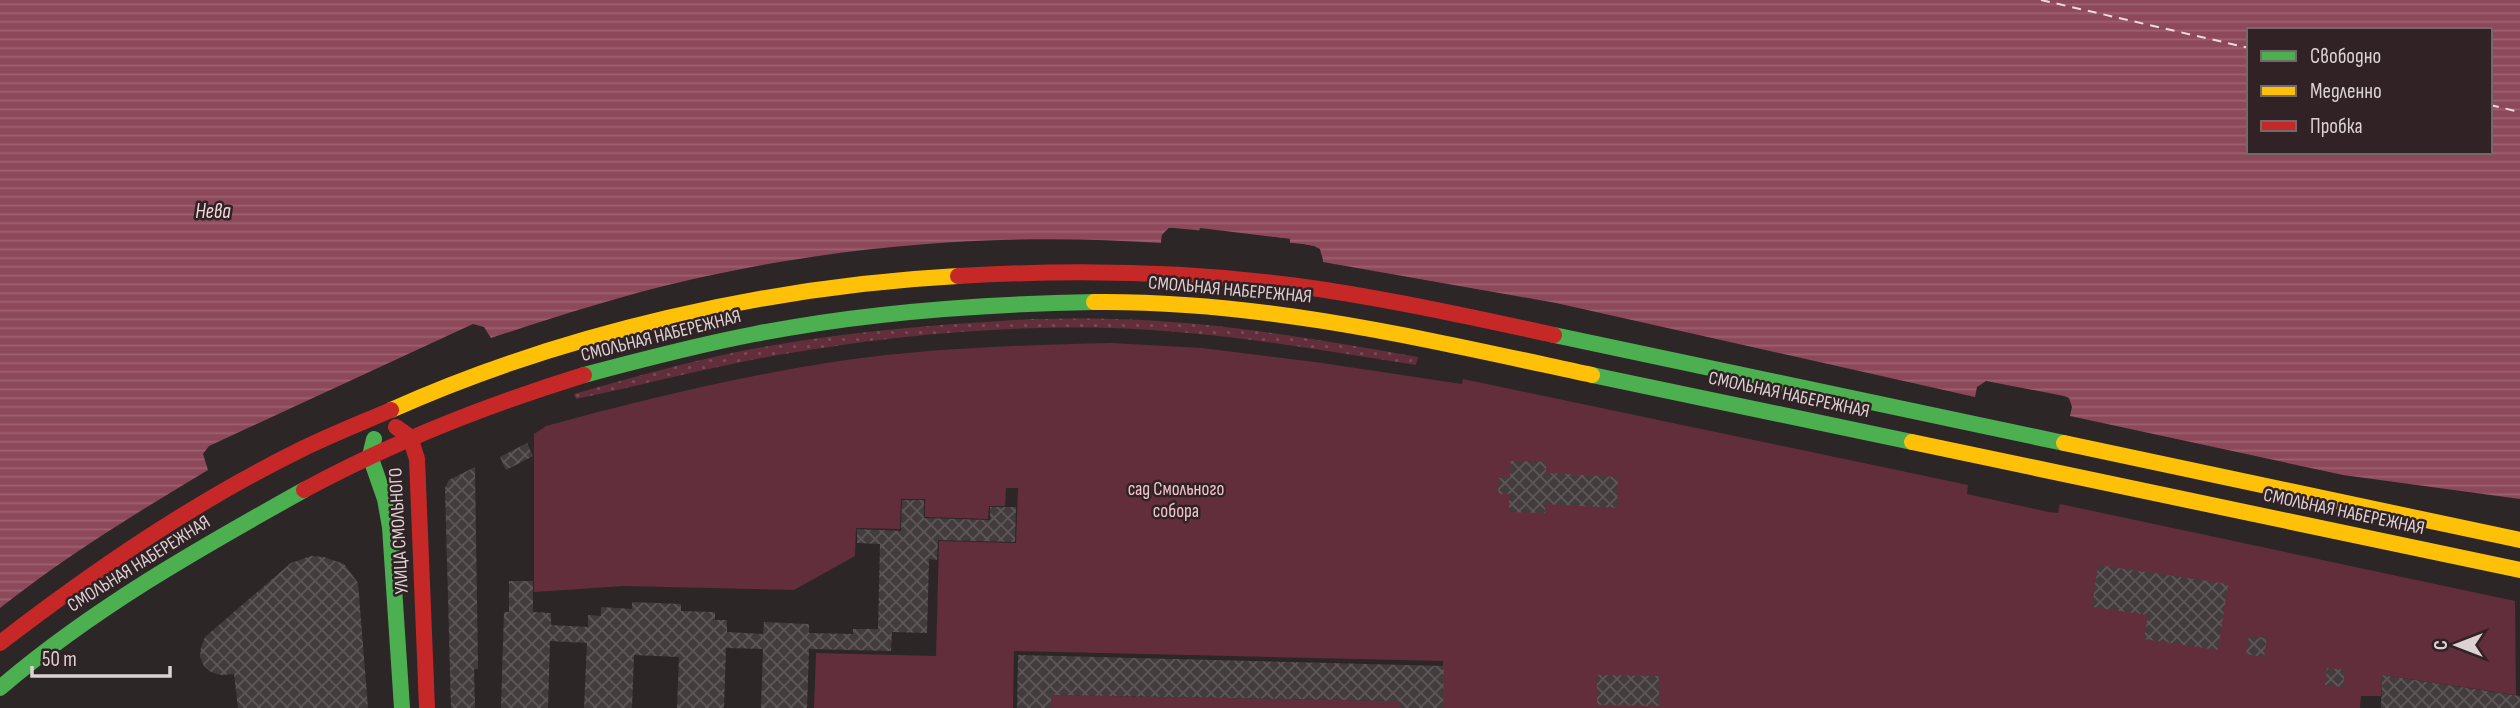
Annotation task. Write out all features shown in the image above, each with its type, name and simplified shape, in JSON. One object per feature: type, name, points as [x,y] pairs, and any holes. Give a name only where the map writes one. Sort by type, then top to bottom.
[{"type":"main road","name":"СМОЛЬНАЯ НАБЕРЕЖНАЯ","points":[[0,643],[64,594],[138,543],[221,494],[301,450],[449,384],[527,358],[649,323],[771,297],[838,286],[918,278],[1029,272],[1112,271],[1197,276],[1319,289],[1429,309],[2520,540]]},
{"type":"main road","name":"СМОЛЬНАЯ НАБЕРЕЖНАЯ","points":[[0,688],[83,623],[146,580],[317,482],[410,437],[464,416],[658,355],[777,329],[842,319],[1030,303],[1111,302],[1318,319],[2520,570]]},
{"type":"main road","points":[[379,415],[410,437]]},
{"type":"main road","name":"УЛИЦА СМОЛЬНОГО","points":[[379,415],[370,456],[385,499],[390,527],[402,708]]},
{"type":"main road","name":"УЛИЦА СМОЛЬНОГО","points":[[410,437],[417,459],[420,485],[427,708]]},
{"type":"main road","points":[[2498,534],[2520,534]]},
{"type":"main road","points":[[2469,559],[2483,575],[2520,583]]},
{"type":"green space","points":[[1031,319],[1188,323],[1304,338],[1418,357],[1416,365],[1188,333],[1111,328],[1028,328],[902,337],[819,348],[727,365],[576,399],[574,394],[703,360],[781,344],[906,328]]},
{"type":"green space","name":"сад Смольного собора","points":[[1111,343],[1202,348],[1462,384],[1463,379],[1968,485],[1967,494],[2049,512],[2058,513],[2060,504],[2515,601],[2516,695],[2382,675],[2381,696],[2361,696],[2360,708],[1443,708],[1443,661],[1014,651],[1013,708],[814,708],[816,653],[936,656],[939,541],[1016,543],[1018,488],[1006,488],[1005,506],[989,506],[988,519],[925,517],[925,499],[901,499],[900,529],[856,528],[855,556],[794,590],[624,586],[534,592],[534,434],[546,426],[695,388],[846,360],[945,350]]},
{"type":"green space","points":[[1051,695],[1399,701],[1399,708],[1051,708]]},
{"type":"water","name":"Нева","points":[[0,0],[2520,0],[2520,499],[2343,475],[2070,416],[2072,407],[2069,398],[2064,396],[1986,381],[1977,387],[1975,397],[1556,303],[1323,262],[1316,248],[1290,243],[1290,239],[1169,228],[1162,235],[1161,243],[1041,239],[981,241],[922,244],[802,258],[661,287],[491,338],[484,327],[473,324],[209,446],[203,454],[208,470],[154,502],[50,571],[0,608]]},
{"type":"pier","points":[[1169,228],[1199,231],[1200,228],[1290,239],[1290,243],[1320,249],[1323,262],[1313,249],[1289,246],[1286,242],[1203,232],[1199,235],[1170,232],[1165,236],[1164,243],[1161,243],[1162,235]]},
{"type":"building","points":[[527,443],[533,456],[506,470],[500,457]]},
{"type":"building","points":[[1511,461],[1546,462],[1546,473],[1618,477],[1617,508],[1545,504],[1545,513],[1509,512],[1509,494],[1498,494],[1499,478],[1510,478]]},
{"type":"building","points":[[475,467],[478,669],[474,669],[475,708],[451,708],[445,488],[449,480]]},
{"type":"building","points":[[902,500],[924,500],[924,518],[990,520],[990,507],[1016,507],[1015,542],[938,540],[937,560],[929,559],[927,633],[892,632],[891,651],[809,649],[807,708],[761,708],[763,649],[726,648],[724,708],[677,708],[679,657],[634,655],[632,708],[584,708],[587,643],[550,641],[548,708],[501,708],[504,612],[509,612],[509,581],[533,581],[533,612],[551,613],[551,625],[588,627],[588,615],[601,616],[601,607],[632,609],[632,602],[681,604],[681,611],[715,612],[715,620],[727,620],[727,632],[763,634],[764,622],[809,624],[809,633],[853,634],[853,629],[878,629],[880,544],[857,543],[857,529],[901,531]]},
{"type":"building","points":[[311,556],[344,564],[358,583],[368,708],[238,708],[234,674],[221,675],[204,666],[200,657],[205,637],[291,563]]},
{"type":"building","points":[[2098,565],[2228,584],[2218,650],[2144,639],[2148,615],[2092,607]]},
{"type":"building","points":[[2249,636],[2267,638],[2264,657],[2246,654]]},
{"type":"building","points":[[1018,655],[1444,666],[1443,708],[1399,708],[1399,701],[1051,695],[1051,708],[1017,708]]},
{"type":"building","points":[[2327,668],[2345,670],[2343,687],[2325,685]]},
{"type":"building","points":[[1597,675],[1659,676],[1659,706],[1597,705]]},
{"type":"building","points":[[2382,675],[2520,696],[2520,708],[2381,708]]},
{"type":"ferry route","points":[[2041,0],[2247,48]]},
{"type":"ferry route","points":[[2492,105],[2520,112]]},
{"type":"traffic: fast","points":[[584,375],[712,343],[797,326],[966,307],[1094,302]]},
{"type":"traffic: fast","points":[[1554,335],[2064,443]]},
{"type":"traffic: fast","points":[[1592,375],[1912,442]]},
{"type":"traffic: fast","points":[[374,439],[370,456],[385,499],[390,527],[402,708]]},
{"type":"traffic: fast","points":[[0,688],[35,659],[109,606],[185,558],[304,490]]},
{"type":"traffic: slow","points":[[391,410],[526,358],[596,336],[668,318],[814,290],[958,276]]},
{"type":"traffic: slow","points":[[1094,302],[1157,303],[1282,315],[1407,336],[1592,375]]},
{"type":"traffic: slow","points":[[1912,442],[2520,570]]},
{"type":"traffic: slow","points":[[2064,443],[2520,540]]},
{"type":"traffic: jam","points":[[958,276],[1094,272],[1229,278],[1378,299],[1554,335]]},
{"type":"traffic: jam","points":[[304,490],[441,426],[584,375]]},
{"type":"traffic: jam","points":[[0,643],[72,589],[184,514],[302,449],[391,410]]},
{"type":"traffic: jam","points":[[396,427],[410,437],[417,459],[427,708]]}]
